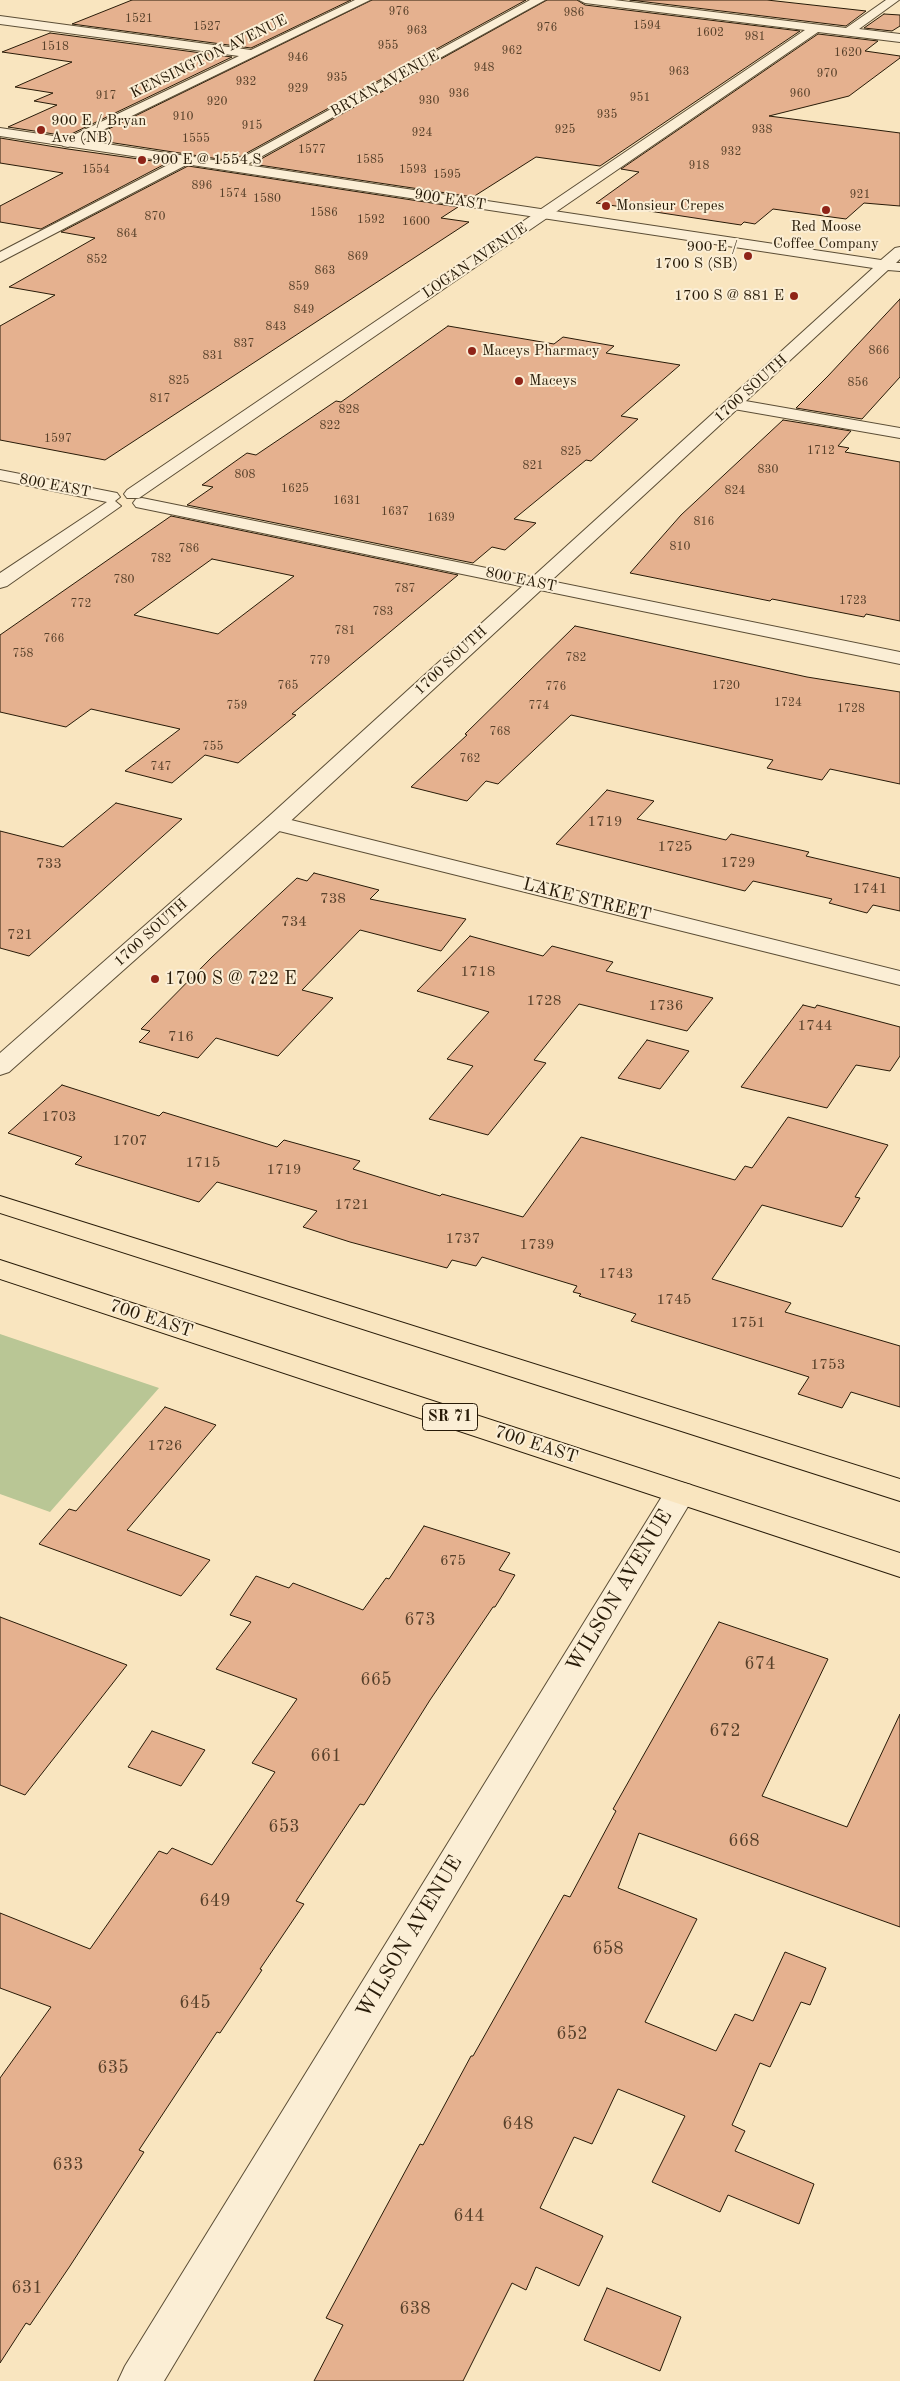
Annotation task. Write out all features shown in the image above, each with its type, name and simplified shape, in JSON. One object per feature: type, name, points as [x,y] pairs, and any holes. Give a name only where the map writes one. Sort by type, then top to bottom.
[{"type":"main road","points":[[0,1204],[900,1490]]},
{"type":"main road","name":"700 EAST","points":[[0,1269],[900,1565]]},
{"type":"street","name":"KENSINGTON AVENUE","points":[[68,143],[364,0]]},
{"type":"street","name":"BRYAN AVENUE","points":[[232,167],[539,0]]},
{"type":"street","points":[[585,0],[637,3],[900,38]]},
{"type":"street","points":[[849,31],[893,0]]},
{"type":"street","points":[[0,20],[253,54]]},
{"type":"street","name":"LOGAN AVENUE","points":[[138,498],[543,214],[816,28]]},
{"type":"street","name":"900 EAST","points":[[0,132],[892,267]]},
{"type":"street","points":[[0,258],[185,160]]},
{"type":"street","name":"1700 SOUTH","points":[[0,1067],[275,823],[535,583],[734,404],[892,267],[900,252]]},
{"type":"street","points":[[734,404],[900,433]]},
{"type":"street","name":"800 EAST","points":[[0,475],[112,502]]},
{"type":"street","points":[[0,582],[112,502],[119,494],[138,498]]},
{"type":"street","name":"800 EAST","points":[[138,498],[535,583],[900,658]]},
{"type":"street","name":"LAKE STREET","points":[[275,823],[900,978]]},
{"type":"street","name":"WILSON AVENUE","points":[[140,2381],[680,1492]]},
{"type":"green space","points":[[0,1334],[159,1388],[50,1512],[0,1494]]},
{"type":"building","points":[[132,0],[351,0],[251,48],[72,24]]},
{"type":"building","points":[[372,0],[526,0],[232,161],[88,139]]},
{"type":"building","points":[[547,0],[577,0],[585,5],[800,31],[600,166],[536,157],[473,197],[252,164]]},
{"type":"building","points":[[630,0],[767,0],[866,11],[846,26]]},
{"type":"building","points":[[884,14],[900,15],[900,26],[892,31],[864,28]]},
{"type":"building","points":[[50,33],[232,57],[67,136],[8,127],[57,105],[34,101],[53,93],[15,87],[72,62],[2,52]]},
{"type":"building","points":[[818,34],[878,41],[865,51],[900,56],[900,58],[849,96],[769,116],[900,133],[900,206],[864,203],[846,219],[773,209],[755,224],[744,222],[741,225],[596,203],[639,172],[621,169]]},
{"type":"building","points":[[0,138],[167,163],[41,229],[0,222],[0,206],[63,173],[0,163]]},
{"type":"building","points":[[188,166],[458,207],[441,218],[469,222],[105,460],[0,440],[0,326],[55,295],[9,287],[95,238],[61,232]]},
{"type":"building","points":[[900,299],[900,377],[862,419],[796,408],[828,376]]},
{"type":"building","points":[[448,326],[554,344],[563,337],[614,346],[606,353],[680,365],[621,416],[638,419],[591,461],[586,460],[514,519],[536,523],[505,550],[492,547],[473,563],[187,505],[213,487],[202,485],[247,453],[256,455],[336,401],[341,402]]},
{"type":"building","points":[[783,420],[851,431],[838,446],[849,448],[845,452],[900,462],[900,621],[866,614],[864,617],[772,599],[770,601],[630,573],[681,515]]},
{"type":"building","points":[[171,516],[458,575],[292,714],[296,715],[238,763],[205,755],[172,783],[125,771],[180,729],[91,709],[66,727],[0,712],[0,635]],"holes":[[[212,559],[294,576],[218,634],[134,615]]]},
{"type":"building","points":[[575,626],[807,677],[900,692],[900,784],[830,769],[822,780],[767,768],[773,760],[571,715],[498,784],[486,781],[467,801],[411,787],[467,735],[465,734]]},
{"type":"building","points":[[607,790],[654,801],[637,819],[726,840],[731,834],[809,852],[806,856],[900,878],[900,911],[873,905],[867,913],[829,903],[832,899],[753,881],[745,891],[556,844]]},
{"type":"building","points":[[116,803],[182,819],[29,956],[0,948],[0,831],[63,847]]},
{"type":"building","points":[[314,873],[379,890],[370,899],[466,919],[441,951],[360,930],[302,990],[333,998],[278,1056],[216,1038],[198,1058],[139,1042],[150,1031],[141,1029],[212,957],[297,878],[307,881]]},
{"type":"building","points":[[470,936],[543,956],[552,946],[613,962],[606,971],[713,998],[687,1031],[579,1004],[534,1060],[546,1063],[488,1135],[429,1119],[473,1066],[447,1059],[489,1012],[417,991]]},
{"type":"building","points":[[803,1005],[815,1008],[817,1005],[900,1027],[900,1056],[890,1071],[856,1065],[827,1108],[741,1087]]},
{"type":"building","points":[[647,1040],[689,1051],[660,1089],[618,1078]]},
{"type":"building","points":[[62,1085],[159,1116],[163,1112],[277,1147],[284,1140],[360,1161],[353,1169],[440,1196],[442,1194],[523,1217],[581,1137],[735,1180],[745,1166],[752,1168],[788,1117],[888,1145],[855,1197],[860,1198],[842,1227],[762,1205],[712,1279],[791,1303],[785,1312],[900,1346],[900,1407],[851,1392],[842,1408],[798,1394],[809,1377],[631,1321],[636,1314],[579,1296],[581,1294],[573,1292],[577,1286],[482,1257],[476,1266],[452,1260],[447,1268],[350,1242],[303,1227],[317,1211],[217,1182],[199,1202],[75,1164],[82,1157],[8,1133]]},
{"type":"building","points":[[165,1407],[216,1425],[127,1530],[210,1560],[181,1596],[39,1544],[69,1509],[76,1511]]},
{"type":"building","points":[[424,1526],[510,1553],[499,1570],[515,1575],[430,1700],[364,1805],[360,1804],[296,1901],[304,1904],[220,2033],[217,2032],[139,2150],[144,2152],[70,2266],[30,2325],[26,2323],[0,2363],[0,2078],[51,2007],[0,1988],[0,1913],[90,1949],[159,1851],[167,1854],[172,1848],[212,1865],[275,1772],[252,1763],[297,1699],[216,1669],[251,1622],[230,1615],[256,1576],[289,1588],[293,1583],[363,1610],[386,1578],[389,1579]]},
{"type":"building","points":[[0,1617],[127,1665],[25,1795],[0,1785]]},
{"type":"building","points":[[719,1622],[828,1659],[762,1796],[847,1827],[900,1714],[900,1927],[639,1833],[618,1888],[697,1919],[645,2022],[716,2051],[735,2014],[753,2021],[785,1952],[826,1968],[810,2005],[801,2002],[770,2067],[760,2063],[732,2125],[745,2131],[735,2151],[814,2184],[799,2224],[728,2195],[720,2212],[652,2182],[685,2116],[618,2089],[592,2144],[574,2137],[540,2208],[603,2236],[579,2286],[536,2267],[526,2290],[512,2283],[463,2381],[314,2381],[343,2325],[326,2318],[420,2144],[423,2145],[471,2056],[473,2056],[564,1895],[570,1897],[616,1811],[613,1809]]},
{"type":"building","points":[[152,1731],[205,1750],[181,1786],[128,1767]]},
{"type":"building","points":[[607,2288],[681,2317],[660,2371],[584,2340]]},
{"type":"place","name":"900 E / Bryan Ave (NB)","points":[[41,130]]},
{"type":"place","name":"900 E @ 1554 S","points":[[142,160]]},
{"type":"place","name":"Monsieur Crepes","points":[[606,206]]},
{"type":"place","name":"Red Moose Coffee Company","points":[[826,210]]},
{"type":"place","name":"900 E / 1700 S (SB)","points":[[748,256]]},
{"type":"place","name":"1700 S @ 881 E","points":[[794,296]]},
{"type":"place","name":"Maceys Pharmacy","points":[[472,351]]},
{"type":"place","name":"Maceys","points":[[519,381]]},
{"type":"place","name":"1700 S @ 722 E","points":[[155,979]]}]
